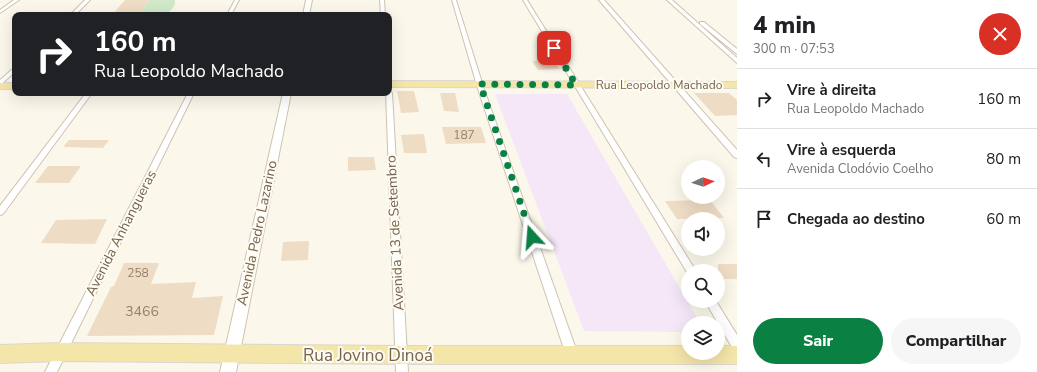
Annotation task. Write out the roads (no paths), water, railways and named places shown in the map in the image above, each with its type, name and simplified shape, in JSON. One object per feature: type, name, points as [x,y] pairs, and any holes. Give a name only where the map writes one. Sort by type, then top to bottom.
[{"type":"main road","points":[[307,12],[309,0]]},
{"type":"main road","name":"Rua Leopoldo Machado","points":[[392,84],[737,85]]},
{"type":"main road","points":[[0,85],[12,86]]},
{"type":"main road","name":"Avenida Pedro Lazarino","points":[[228,372],[286,96]]},
{"type":"main road","name":"Rua Jovino Dinoá","points":[[0,354],[60,352],[232,354],[401,364],[572,355],[737,355]]},
{"type":"street","points":[[0,12],[17,0]]},
{"type":"street","points":[[75,12],[88,0]]},
{"type":"street","points":[[231,12],[237,0]]},
{"type":"street","points":[[382,0],[383,12]]},
{"type":"street","points":[[454,0],[480,84],[572,355]]},
{"type":"street","points":[[525,0],[687,264]]},
{"type":"street","points":[[601,0],[737,156]]},
{"type":"street","points":[[669,0],[737,61]]},
{"type":"street","points":[[675,0],[737,52]]},
{"type":"street","points":[[0,85],[12,72]]},
{"type":"street","points":[[0,212],[88,96]]},
{"type":"street","name":"Avenida Anhangueras","points":[[51,372],[189,96]]},
{"type":"street","name":"Avenida 13 de Setembro","points":[[389,96],[401,364]]},
{"type":"street","points":[[714,308],[737,345]]}]
